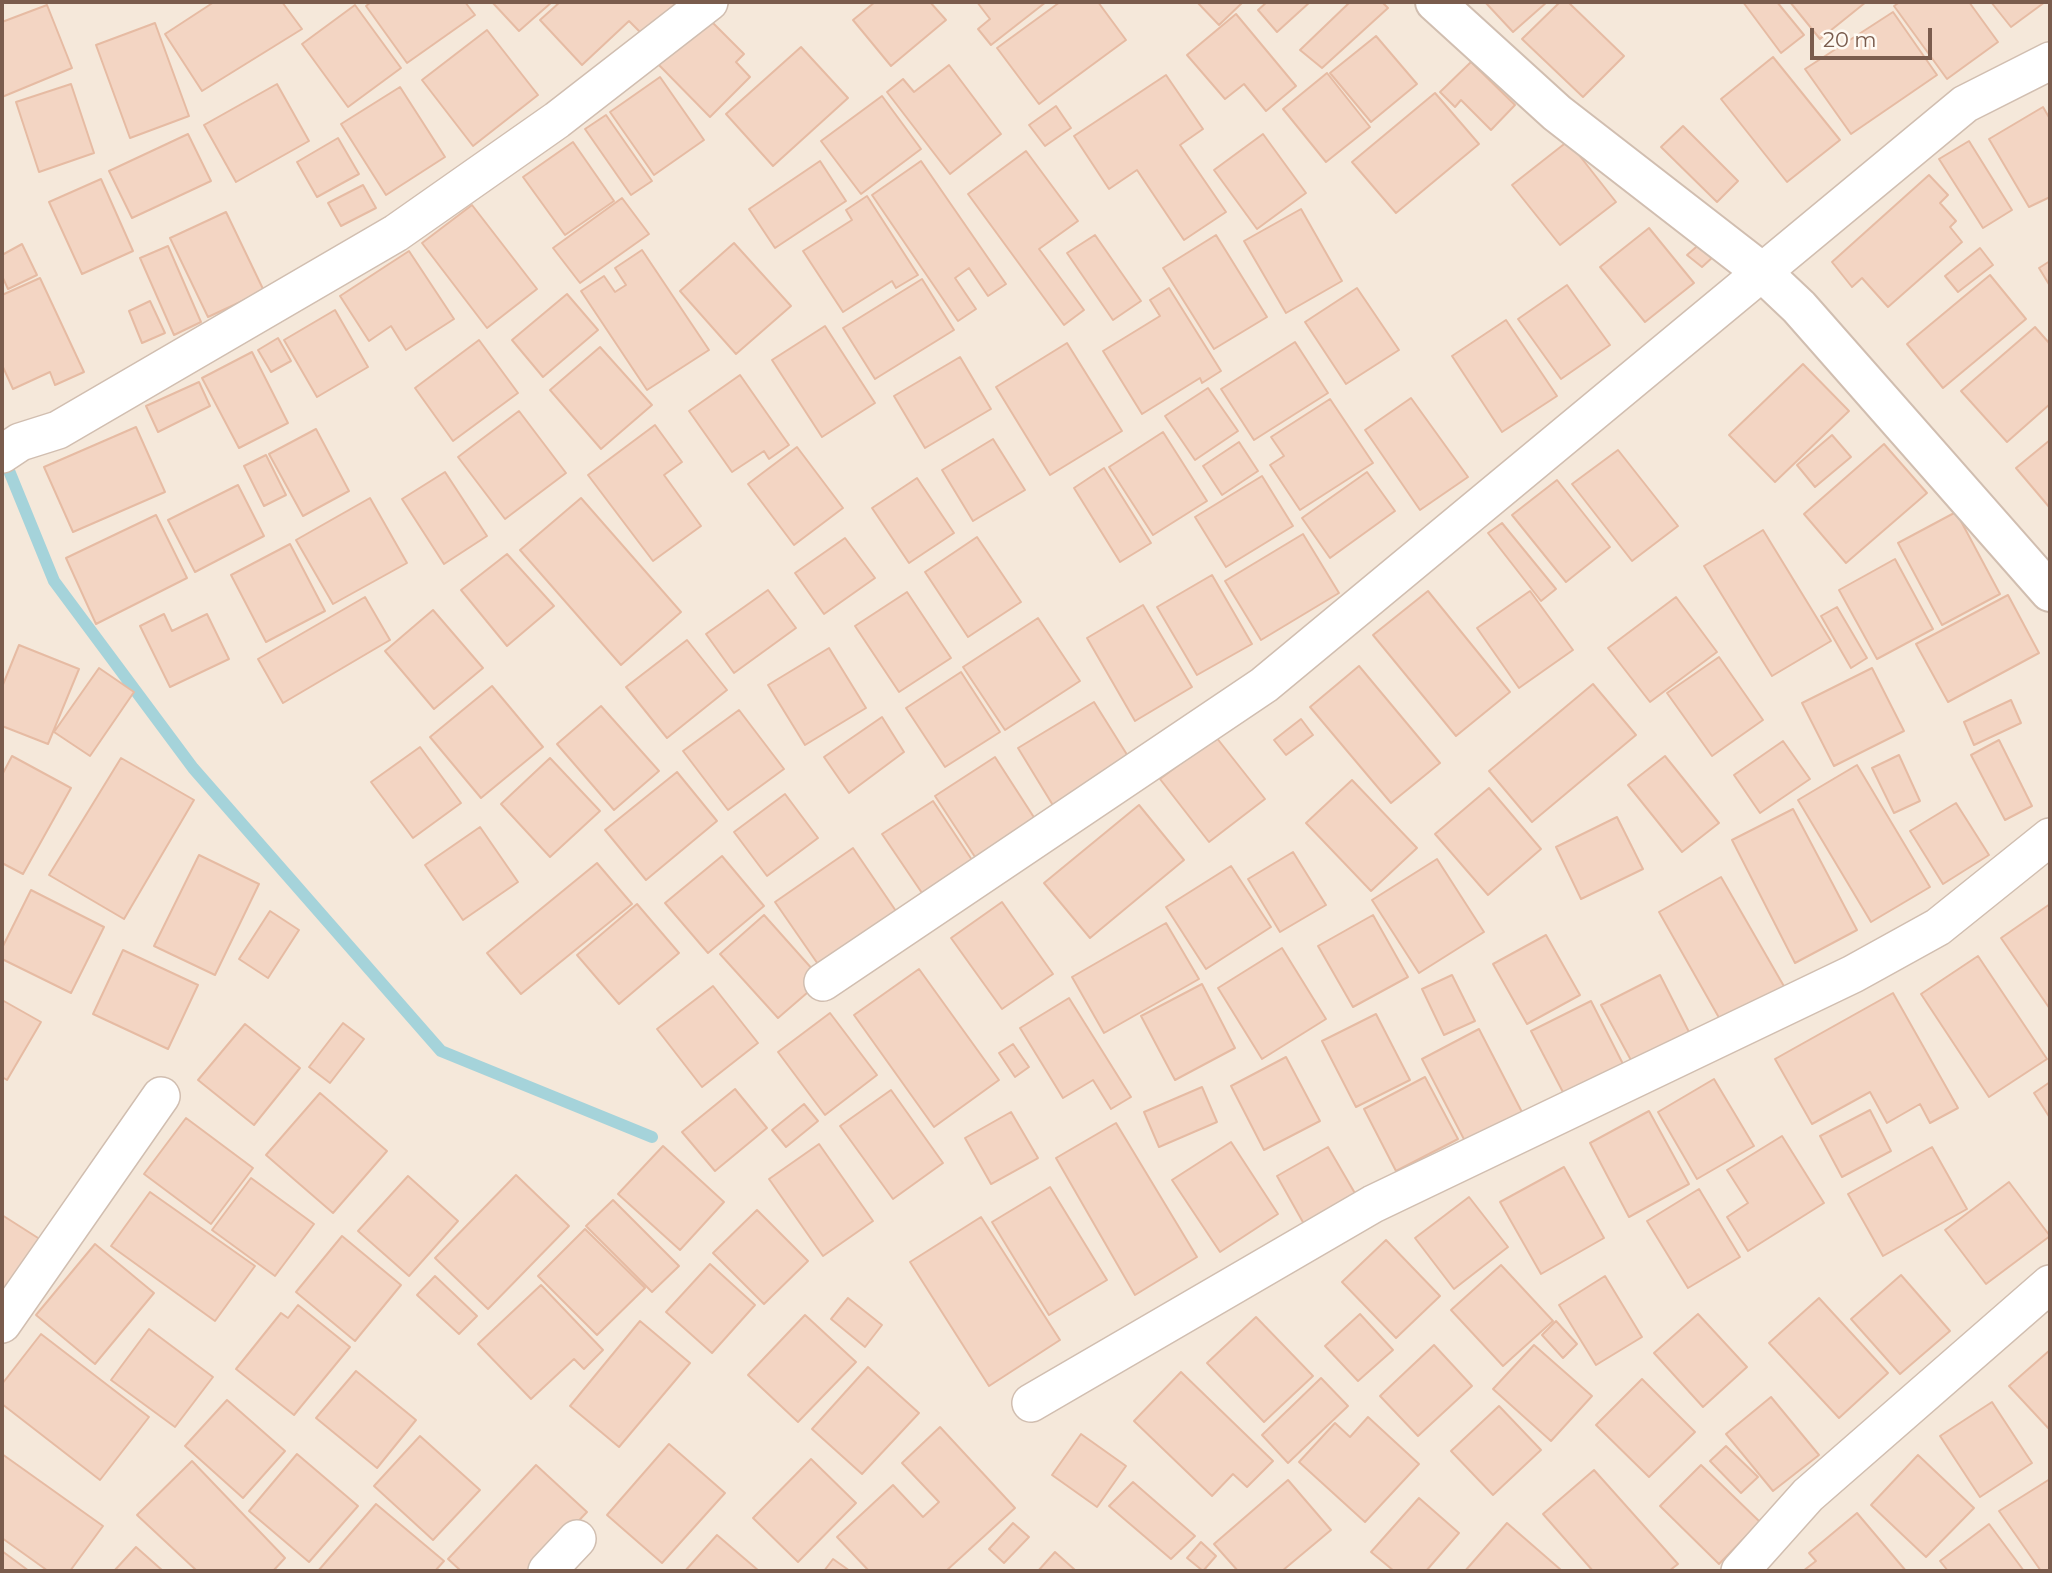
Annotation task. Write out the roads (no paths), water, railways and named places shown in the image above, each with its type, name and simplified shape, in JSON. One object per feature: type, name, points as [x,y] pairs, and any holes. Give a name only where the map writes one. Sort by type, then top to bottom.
[{"type":"street","points":[[11,448],[58,430],[396,233],[557,120],[709,2]]},
{"type":"street","points":[[1435,2],[1558,113],[1762,272],[1799,307],[2050,592]]},
{"type":"street","points":[[823,982],[1264,685],[1965,104],[2050,61]]},
{"type":"street","points":[[1031,1403],[1373,1204],[1853,974],[1926,934],[2050,836]]},
{"type":"street","points":[[2,1324],[161,1096]]},
{"type":"street","points":[[1740,1571],[1808,1494],[2050,1284]]},
{"type":"street","points":[[547,1571],[577,1539]]},
{"type":"waterway","points":[[3,456],[54,581],[193,768],[441,1051],[652,1137]]}]
